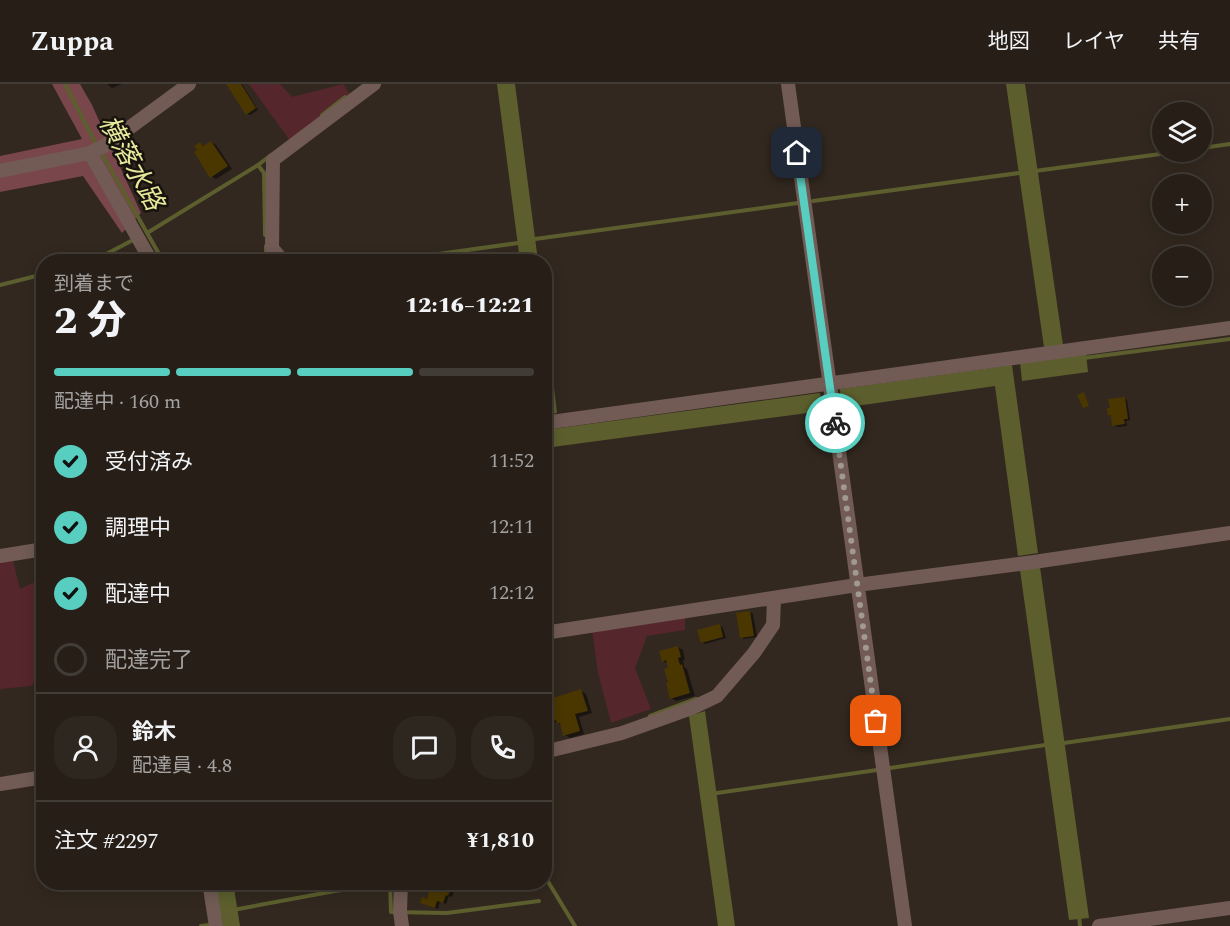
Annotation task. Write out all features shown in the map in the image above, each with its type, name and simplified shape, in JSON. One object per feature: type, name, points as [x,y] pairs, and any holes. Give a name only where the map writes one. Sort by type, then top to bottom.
[{"type":"street","points":[[0,171],[90,153],[106,145],[189,84]]},
{"type":"street","points":[[277,254],[272,248],[273,160],[374,84]]},
{"type":"street","points":[[788,84],[905,926]]},
{"type":"street","points":[[90,153],[147,254]]},
{"type":"street","points":[[552,422],[831,395],[1053,352],[1230,328]]},
{"type":"street","points":[[552,632],[857,585],[1230,533]]},
{"type":"street","points":[[0,556],[36,550]]},
{"type":"street","points":[[552,750],[622,733],[697,706],[717,696],[754,653],[773,625],[774,599]]},
{"type":"street","points":[[0,784],[36,778]]},
{"type":"street","points":[[210,890],[216,926]]},
{"type":"street","points":[[401,890],[402,926]]},
{"type":"street","points":[[1099,926],[1230,908]]},
{"type":"shaded area","points":[[52,84],[80,84],[92,105],[141,213],[122,233],[83,176],[0,192],[0,156],[82,139]]},
{"type":"shaded area","points":[[249,84],[280,84],[292,97],[343,84],[351,96],[291,142]]},
{"type":"shaded area","points":[[497,84],[515,84],[537,254],[519,254]]},
{"type":"shaded area","points":[[1006,84],[1025,84],[1063,345],[1044,347]]},
{"type":"shaded area","points":[[1086,354],[1088,372],[1022,381],[1020,362]]},
{"type":"shaded area","points":[[1012,365],[1038,553],[1018,556],[995,386],[842,408],[840,389]]},
{"type":"shaded area","points":[[552,371],[557,413],[552,414]]},
{"type":"shaded area","points":[[820,393],[823,411],[552,447],[552,429]]},
{"type":"shaded area","points":[[12,557],[20,589],[36,581],[36,681],[31,686],[0,689],[0,561]]},
{"type":"shaded area","points":[[1040,567],[1089,918],[1069,920],[1020,570]]},
{"type":"shaded area","points":[[685,616],[685,630],[647,636],[635,668],[651,709],[611,723],[598,673],[592,630]]},
{"type":"shaded area","points":[[705,711],[735,926],[718,926],[689,716]]},
{"type":"shaded area","points":[[216,890],[234,890],[240,926],[223,926]]},
{"type":"building","points":[[226,84],[241,84],[256,108],[246,115]]},
{"type":"building","points":[[211,141],[228,166],[210,178],[194,152],[197,150],[194,146],[200,142],[203,146]]},
{"type":"building","points":[[1084,392],[1089,406],[1083,408],[1077,395]]},
{"type":"building","points":[[1125,397],[1128,419],[1124,419],[1125,424],[1112,426],[1111,415],[1108,416],[1107,408],[1110,408],[1108,399]]},
{"type":"building","points":[[750,611],[754,636],[740,638],[736,613]]},
{"type":"building","points":[[720,624],[723,637],[701,643],[697,630]]},
{"type":"building","points":[[678,646],[681,657],[678,658],[680,665],[682,664],[690,693],[670,699],[664,669],[668,668],[666,660],[662,662],[659,651]]},
{"type":"building","points":[[581,689],[588,711],[575,714],[580,731],[563,736],[560,723],[557,724],[556,720],[552,722],[552,698]]},
{"type":"building","points":[[430,890],[450,890],[443,903],[437,901],[435,908],[420,903],[422,897],[427,899]]},
{"type":"waterway","name":"横落水路","points":[[65,84],[97,146]]},
{"type":"waterway","points":[[322,115],[345,97]]},
{"type":"waterway","points":[[1212,147],[1230,144]]},
{"type":"waterway","name":"横落水路","points":[[101,152],[159,254]]},
{"type":"waterway","points":[[258,165],[271,155]]},
{"type":"waterway","points":[[1035,171],[1152,155]]},
{"type":"waterway","points":[[147,233],[258,165],[264,173],[265,235]]},
{"type":"waterway","points":[[813,201],[1019,173]]},
{"type":"waterway","points":[[535,239],[798,203]]},
{"type":"waterway","points":[[106,254],[133,240]]},
{"type":"waterway","points":[[439,254],[518,243]]},
{"type":"waterway","points":[[266,246],[266,254]]},
{"type":"waterway","points":[[0,285],[36,276]]},
{"type":"waterway","points":[[1084,358],[1230,339]]},
{"type":"waterway","points":[[650,716],[696,699],[697,702]]},
{"type":"waterway","points":[[1064,743],[1230,719]]},
{"type":"waterway","points":[[890,768],[1045,745]]},
{"type":"waterway","points":[[717,793],[877,770]]},
{"type":"waterway","name":"横落水路","points":[[552,888],[575,926]]},
{"type":"waterway","points":[[233,910],[335,890]]},
{"type":"waterway","points":[[335,891],[342,890]]},
{"type":"waterway","points":[[390,890],[391,912],[447,913],[539,901]]},
{"type":"waterway","points":[[1079,915],[1080,926]]},
{"type":"waterway","points":[[201,926],[209,925]]},
{"type":"way so far","points":[[835,423],[876,721]]},
{"type":"route","points":[[797,153],[835,423]]}]
